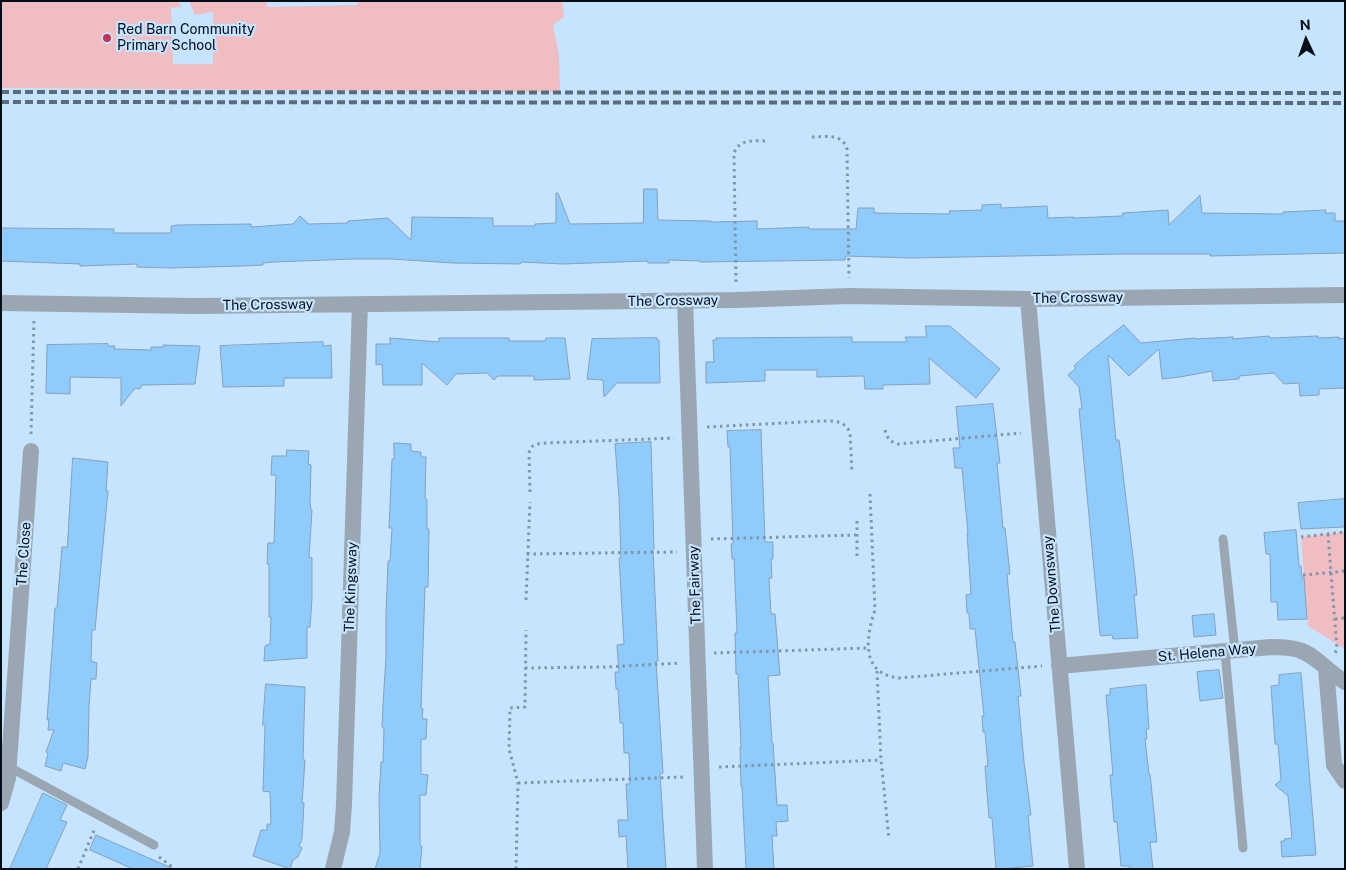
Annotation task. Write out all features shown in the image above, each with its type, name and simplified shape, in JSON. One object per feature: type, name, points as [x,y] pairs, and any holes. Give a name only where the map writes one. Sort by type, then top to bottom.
[{"type":"street","name":"The Crossway","points":[[1,303],[195,306],[685,301],[849,296],[1028,298],[1345,295]]},
{"type":"street","name":"The Downsway","points":[[1028,298],[1077,869]]},
{"type":"street","name":"The Fairway","points":[[685,301],[706,869]]},
{"type":"street","name":"The Kingsway","points":[[333,869],[342,832],[344,804],[360,304]]},
{"type":"street","name":"The Close","points":[[1,803],[8,778],[6,763],[31,451]]},
{"type":"street","name":"St. Helena Way","points":[[1059,665],[1288,647],[1301,650],[1345,682]]},
{"type":"street","points":[[1326,668],[1334,765],[1345,781]]},
{"type":"lane","points":[[1223,539],[1244,848]]},
{"type":"lane","points":[[6,763],[154,844]]},
{"type":"path","points":[[812,137],[836,137],[842,140],[848,149],[849,296]]},
{"type":"path","points":[[736,300],[734,153],[736,148],[746,141],[769,141]]},
{"type":"path","points":[[31,451],[34,304]]},
{"type":"path","points":[[530,492],[530,448],[538,444],[821,421],[838,422],[848,427],[852,471]]},
{"type":"path","points":[[885,430],[886,436],[898,444],[1039,432]]},
{"type":"path","points":[[870,494],[875,610],[869,628],[869,648],[871,659],[877,670],[881,760],[889,839]]},
{"type":"path","points":[[526,600],[530,502]]},
{"type":"path","points":[[857,521],[857,557]]},
{"type":"path","points":[[1301,537],[1345,532]]},
{"type":"path","points":[[1326,668],[1337,649],[1328,534]]},
{"type":"path","points":[[527,554],[693,546],[856,535]]},
{"type":"path","points":[[1303,575],[1345,571]]},
{"type":"path","points":[[1335,619],[1345,618]]},
{"type":"path","points":[[516,869],[518,783],[509,749],[510,708],[525,707],[524,668],[526,630]]},
{"type":"path","points":[[524,668],[605,667],[697,658],[869,648]]},
{"type":"path","points":[[877,670],[888,676],[899,678],[1059,665]]},
{"type":"path","points":[[518,783],[881,760]]},
{"type":"path","points":[[78,869],[101,816]]},
{"type":"shaded area","points":[[1,1],[178,1],[182,7],[171,8],[173,64],[213,64],[213,12],[195,15],[189,1],[267,1],[267,7],[357,5],[358,1],[562,1],[564,17],[553,25],[559,56],[560,92],[1,88]]},
{"type":"shaded area","points":[[1345,532],[1345,649],[1308,626],[1301,537]]},
{"type":"building","points":[[644,189],[657,189],[658,220],[757,221],[757,229],[809,227],[809,229],[856,229],[858,208],[874,208],[874,213],[950,214],[949,211],[982,210],[982,205],[1001,204],[1001,208],[1047,206],[1048,218],[1122,216],[1123,213],[1168,210],[1169,225],[1200,195],[1202,213],[1283,214],[1283,212],[1326,210],[1325,213],[1335,213],[1335,221],[1345,221],[1345,253],[1210,256],[1210,254],[1122,254],[911,258],[846,256],[845,260],[700,262],[669,260],[669,263],[648,263],[647,261],[563,264],[521,262],[520,264],[453,263],[392,259],[354,259],[274,262],[263,263],[263,265],[243,266],[171,268],[137,267],[137,264],[80,266],[80,264],[1,261],[1,228],[114,229],[114,233],[171,233],[171,226],[177,225],[251,224],[251,227],[293,224],[300,216],[309,224],[348,223],[348,221],[388,218],[411,240],[412,217],[493,218],[493,226],[535,226],[535,224],[556,223],[556,193],[558,193],[570,224],[643,223]]},
{"type":"building","points":[[1124,325],[1141,343],[1195,338],[1233,337],[1233,339],[1269,336],[1271,338],[1318,336],[1318,338],[1345,338],[1345,388],[1319,389],[1319,395],[1300,396],[1299,383],[1284,384],[1274,373],[1239,376],[1239,379],[1213,381],[1212,371],[1162,379],[1159,349],[1129,376],[1108,355],[1116,440],[1119,440],[1134,566],[1137,595],[1134,595],[1138,638],[1113,639],[1112,635],[1101,636],[1100,634],[1079,409],[1082,409],[1079,387],[1068,375],[1076,368],[1074,366],[1086,355]]},
{"type":"building","points":[[926,326],[950,326],[1000,369],[976,398],[929,358],[930,384],[883,385],[883,389],[865,389],[864,376],[817,377],[817,370],[765,370],[765,381],[706,383],[706,362],[714,362],[713,340],[716,340],[716,338],[852,337],[852,342],[907,342],[905,337],[926,337]]},
{"type":"building","points":[[390,338],[439,342],[439,338],[509,338],[509,341],[545,341],[546,338],[565,338],[570,379],[534,380],[534,376],[498,376],[494,380],[487,373],[456,374],[447,385],[422,363],[422,385],[383,385],[382,364],[376,365],[376,344],[390,344]]},
{"type":"building","points":[[657,338],[659,340],[660,383],[617,383],[604,397],[603,380],[587,379],[592,339]]},
{"type":"building","points":[[323,342],[323,346],[331,345],[332,378],[284,378],[284,386],[223,387],[220,346]]},
{"type":"building","points":[[108,344],[108,346],[115,346],[114,349],[151,350],[151,347],[163,347],[163,345],[200,346],[195,384],[142,385],[140,389],[135,388],[121,406],[121,378],[70,377],[70,394],[46,393],[47,345]]},
{"type":"building","points":[[993,404],[1000,463],[997,463],[1003,528],[1005,528],[1010,574],[1007,574],[1013,642],[1015,642],[1021,696],[1018,696],[1031,815],[1028,815],[1033,866],[1002,869],[996,869],[992,818],[989,818],[985,766],[988,766],[985,732],[983,732],[982,716],[984,716],[975,629],[970,629],[969,613],[967,613],[966,595],[971,594],[962,468],[955,468],[953,448],[960,448],[956,407]]},
{"type":"building","points":[[761,430],[765,542],[773,542],[773,559],[771,559],[772,578],[769,578],[771,614],[775,614],[780,675],[768,676],[772,743],[777,805],[787,805],[788,821],[776,822],[777,836],[772,836],[774,869],[746,869],[741,787],[738,674],[736,674],[735,633],[737,633],[734,559],[732,559],[731,544],[733,544],[730,447],[728,447],[727,431]]},
{"type":"building","points":[[651,442],[658,661],[656,661],[663,773],[660,774],[666,869],[628,869],[626,836],[619,837],[618,820],[628,820],[626,784],[630,784],[629,753],[624,753],[623,723],[620,723],[615,672],[619,672],[617,645],[624,644],[619,558],[621,558],[619,497],[615,444]]},
{"type":"building","points":[[394,443],[411,444],[411,451],[421,452],[421,457],[426,457],[425,498],[427,500],[427,529],[429,529],[428,587],[425,587],[421,708],[423,709],[422,719],[427,719],[426,739],[421,739],[421,774],[428,775],[426,795],[420,795],[420,845],[422,846],[420,869],[375,869],[380,853],[379,797],[381,762],[383,762],[384,728],[382,727],[388,561],[390,561],[392,528],[389,528]]},
{"type":"building","points":[[287,450],[309,451],[308,464],[311,465],[310,501],[312,510],[309,557],[312,558],[312,598],[310,627],[307,627],[307,658],[264,661],[265,646],[270,644],[271,617],[269,617],[268,543],[274,543],[276,475],[271,475],[272,456],[286,456]]},
{"type":"building","points":[[73,458],[108,462],[106,491],[108,491],[95,630],[92,630],[91,661],[97,663],[96,679],[91,679],[88,757],[85,769],[63,763],[61,771],[45,766],[48,753],[46,752],[54,730],[48,730],[49,719],[47,720],[55,608],[57,608],[62,547],[67,547]]},
{"type":"building","points":[[1345,499],[1345,527],[1301,529],[1298,503]]},
{"type":"building","points":[[1296,530],[1299,566],[1301,566],[1302,578],[1304,577],[1307,619],[1278,620],[1277,602],[1271,602],[1270,554],[1266,554],[1264,533]]},
{"type":"building","points":[[1214,614],[1216,635],[1194,637],[1192,616]]},
{"type":"building","points":[[1219,670],[1223,698],[1200,701],[1197,672]]},
{"type":"building","points":[[1301,673],[1316,855],[1282,857],[1281,841],[1292,838],[1288,796],[1275,785],[1281,780],[1278,744],[1275,744],[1271,686],[1279,685],[1279,675]]},
{"type":"building","points":[[266,684],[305,687],[303,760],[305,760],[302,803],[304,803],[302,839],[299,846],[302,848],[298,857],[293,860],[290,869],[253,856],[261,830],[267,830],[267,824],[271,824],[270,792],[263,791],[265,725],[263,725]]},
{"type":"building","points":[[1146,685],[1149,729],[1146,729],[1147,739],[1145,739],[1157,842],[1150,842],[1153,869],[1130,869],[1129,866],[1121,866],[1117,822],[1114,822],[1110,775],[1113,775],[1106,695],[1110,695],[1110,689]]},
{"type":"building","points":[[43,793],[67,805],[60,820],[67,822],[46,869],[10,869]]},
{"type":"building","points":[[96,835],[174,869],[133,869],[90,850]]},
{"type":"railway","points":[[1,92],[1345,93]]},
{"type":"railway","points":[[1,102],[1345,103]]},
{"type":"place","name":"Red Barn Community Primary School","points":[[107,38]]}]
